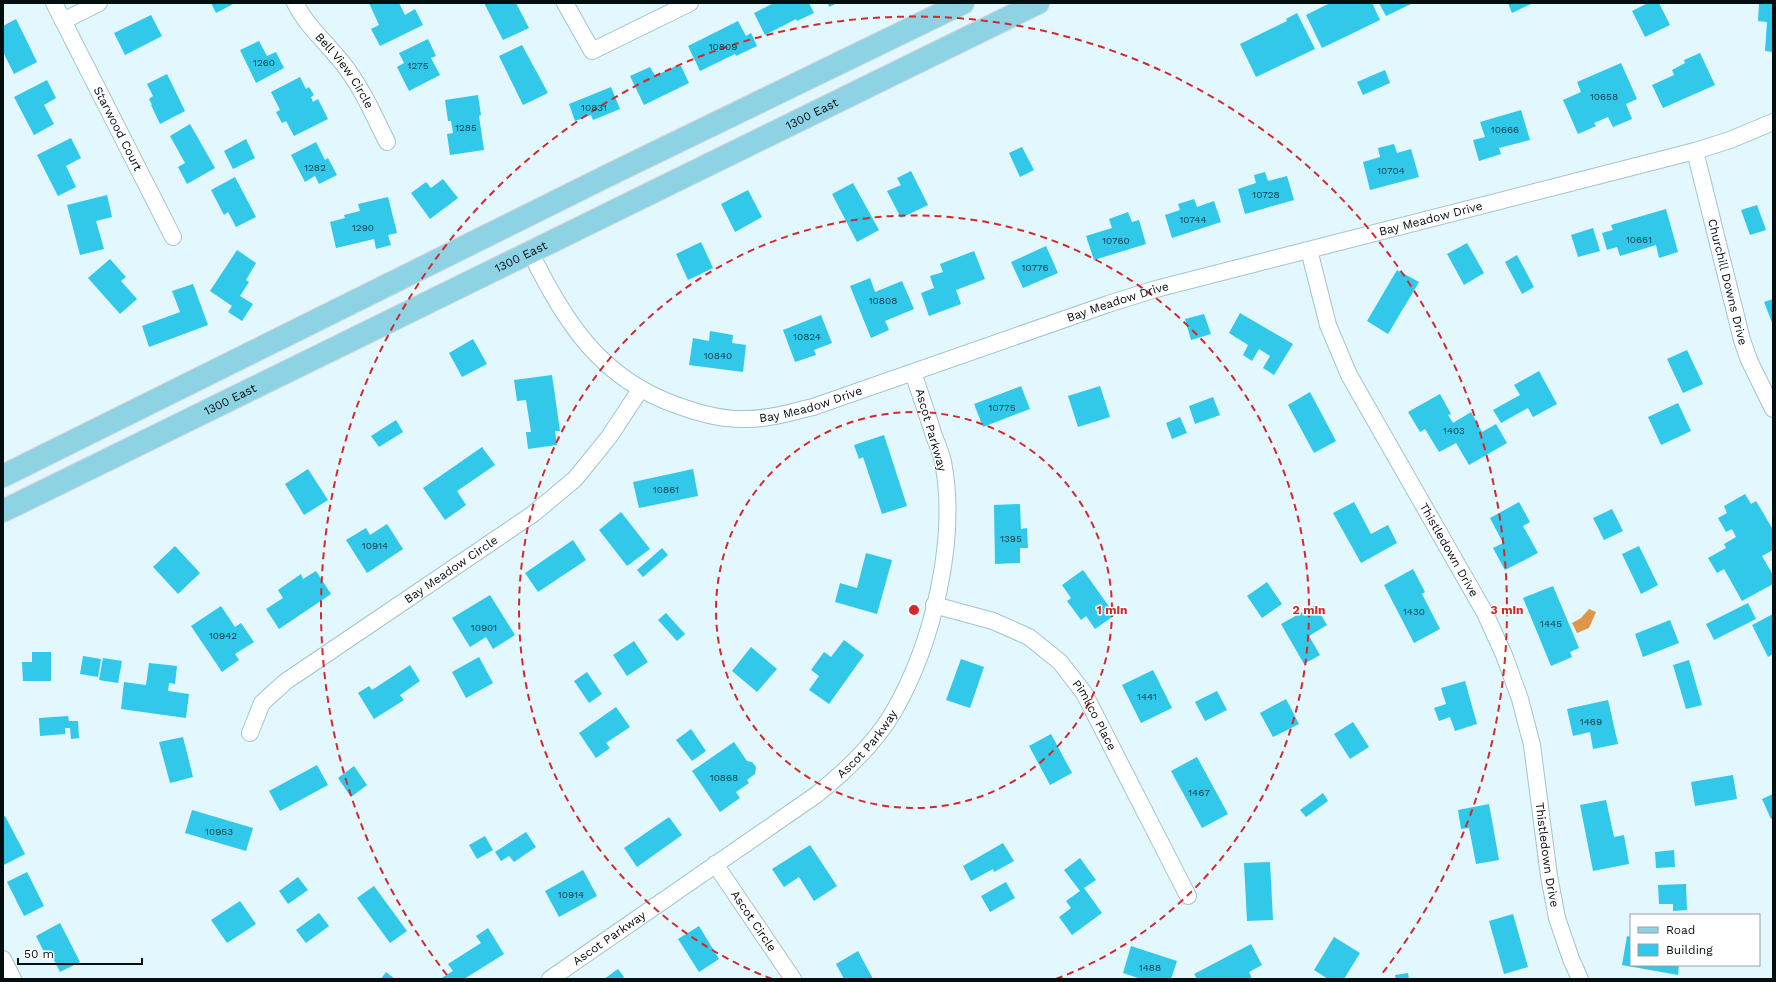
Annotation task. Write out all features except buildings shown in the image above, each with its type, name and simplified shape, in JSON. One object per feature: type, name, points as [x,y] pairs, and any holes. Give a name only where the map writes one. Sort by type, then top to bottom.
[{"type":"main road","points":[[3,476],[602,179],[963,3]]},
{"type":"main road","name":"1300 East","points":[[3,510],[1038,3]]},
{"type":"main road","points":[[530,252],[530,238],[535,228],[628,178],[665,149]]},
{"type":"street","name":"Starwood Court","points":[[54,3],[173,236]]},
{"type":"street","points":[[63,21],[99,3]]},
{"type":"street","name":"Bell View Circle","points":[[295,3],[311,27],[344,65],[358,86],[387,142]]},
{"type":"street","points":[[565,3],[592,51],[690,3]]},
{"type":"street","name":"Bay Meadow Drive","points":[[530,252],[570,323],[590,349],[613,371],[640,390],[694,411],[720,417],[747,419],[776,416],[813,407],[1108,304],[1156,289],[1695,151],[1730,140],[1773,122]]},
{"type":"street","name":"Churchill Downs Drive","points":[[1695,151],[1742,340],[1749,360],[1773,408]]},
{"type":"street","name":"Thistledown Drive","points":[[1309,250],[1328,324],[1349,375],[1485,612],[1504,655],[1520,699],[1532,746],[1549,876],[1557,918],[1570,959],[1580,979]]},
{"type":"street","name":"Ascot Parkway","points":[[550,979],[816,794],[842,774],[871,744],[894,711],[911,676],[934,605],[945,558],[948,509],[943,462],[913,373]]},
{"type":"street","name":"Bay Meadow Circle","points":[[250,733],[262,703],[285,682],[533,514],[575,479],[609,438],[640,390]]},
{"type":"street","name":"Pimlico Place","points":[[934,605],[993,621],[1029,637],[1060,662],[1084,693],[1188,896]]},
{"type":"street","name":"Ascot Circle","points":[[716,864],[793,979]]},
{"type":"street","points":[[3,960],[13,979]]},
{"type":"shaded area","points":[[1589,609],[1596,612],[1589,628],[1577,633],[1572,623],[1581,618]]}]
